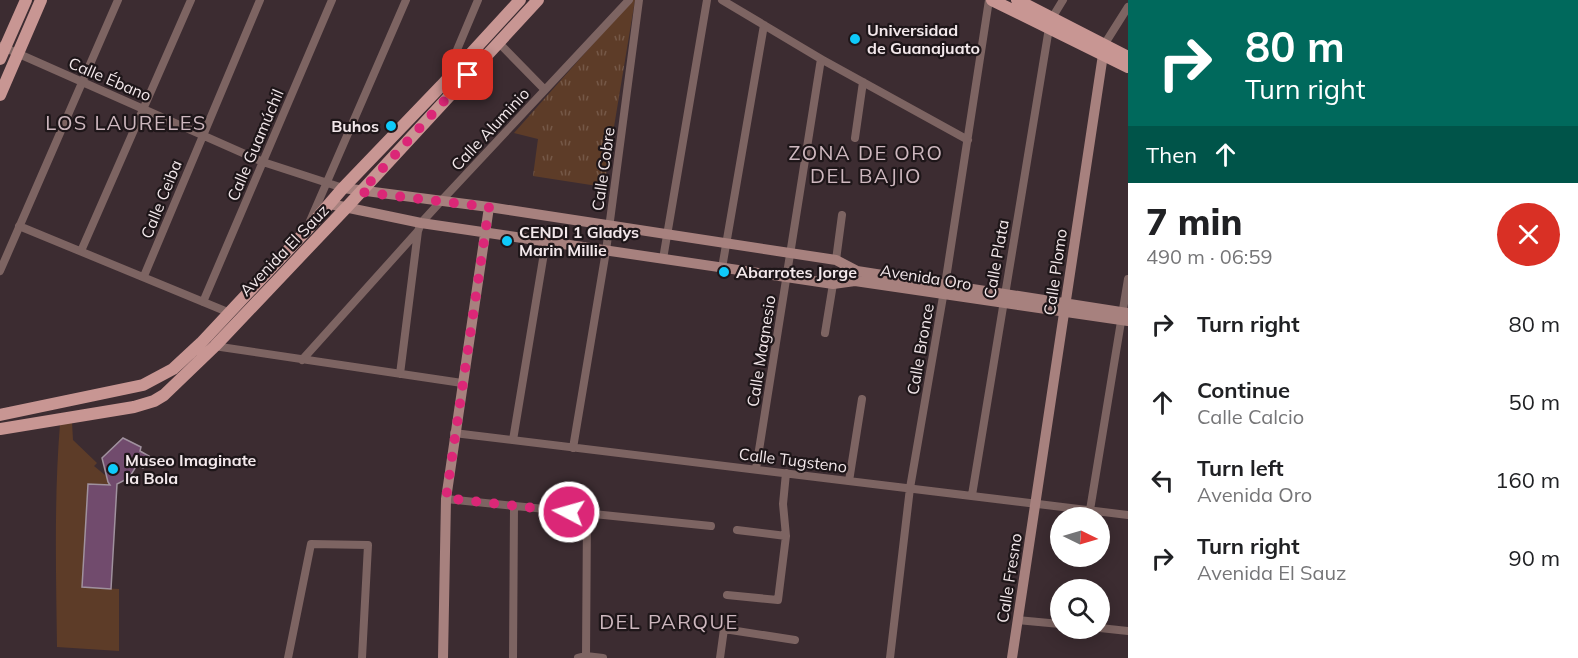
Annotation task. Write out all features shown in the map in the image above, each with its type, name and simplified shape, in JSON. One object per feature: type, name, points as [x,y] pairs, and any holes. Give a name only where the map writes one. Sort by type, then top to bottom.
[{"type":"main road","points":[[2,50],[26,0]]},
{"type":"main road","points":[[0,95],[41,0]]},
{"type":"main road","name":"Avenida El Sauz","points":[[0,415],[143,385],[173,369],[230,313],[343,188],[520,0]]},
{"type":"main road","name":"Avenida El Sauz","points":[[0,429],[134,407],[154,401],[164,395],[215,346],[346,208],[538,0]]},
{"type":"main road","points":[[990,0],[1128,57]]},
{"type":"main road","points":[[1017,0],[1050,23]]},
{"type":"main road","points":[[1104,49],[1128,67]]},
{"type":"main road","name":"Calle Plomo","points":[[1035,503],[1104,49]]},
{"type":"main road","name":"Avenida Oro","points":[[343,188],[361,192],[442,200],[836,260],[857,270],[944,290]]},
{"type":"main road","name":"Avenida Oro","points":[[330,204],[420,227],[484,232],[833,284],[855,281],[944,290],[1125,317]]},
{"type":"main road","points":[[443,658],[446,498],[489,207]]},
{"type":"main road","name":"Calle Fresno","points":[[1012,658],[1035,503]]},
{"type":"street","points":[[0,271],[118,0]]},
{"type":"street","points":[[81,251],[190,0]]},
{"type":"street","name":"Calle Ceiba","points":[[144,276],[260,0]]},
{"type":"street","name":"Calle Guamúchil","points":[[203,302],[333,0]]},
{"type":"street","points":[[306,231],[406,0]]},
{"type":"street","points":[[441,86],[478,0]]},
{"type":"street","name":"Calle Aluminio","points":[[302,360],[442,200],[629,0]]},
{"type":"street","name":"Calle Cobre","points":[[573,448],[606,251],[639,0]]},
{"type":"street","points":[[663,259],[707,0]]},
{"type":"street","points":[[722,0],[821,59],[968,140]]},
{"type":"street","name":"Calle Bronce","points":[[890,658],[910,488],[990,0]]},
{"type":"street","points":[[1050,23],[1063,0]]},
{"type":"street","points":[[1104,49],[1128,7]]},
{"type":"street","name":"Calle Plata","points":[[972,495],[1050,23]]},
{"type":"street","points":[[722,268],[764,25]]},
{"type":"street","points":[[498,42],[545,90]]},
{"type":"street","name":"Calle Ébano","points":[[2,50],[18,53],[263,162],[343,188]]},
{"type":"street","name":"Calle Magnesio","points":[[756,470],[821,59]]},
{"type":"street","points":[[855,138],[863,82]]},
{"type":"street","points":[[836,260],[842,215]]},
{"type":"street","points":[[19,226],[230,313]]},
{"type":"street","points":[[400,374],[420,227]]},
{"type":"street","points":[[513,441],[546,241]]},
{"type":"street","points":[[1091,507],[1125,317],[1128,279]]},
{"type":"street","points":[[825,333],[833,284]]},
{"type":"street","points":[[201,343],[462,383]]},
{"type":"street","points":[[849,481],[862,399]]},
{"type":"street","points":[[0,415],[32,424]]},
{"type":"street","name":"Calle Tugsteno","points":[[454,433],[1066,507]]},
{"type":"street","points":[[727,595],[778,600],[786,536],[783,504],[786,473]]},
{"type":"street","points":[[446,498],[711,526]]},
{"type":"street","points":[[513,658],[514,506]]},
{"type":"street","name":"Calle Tugsteno","points":[[1110,513],[1128,515]]},
{"type":"street","points":[[587,514],[582,657],[603,658]]},
{"type":"street","points":[[737,530],[786,536]]},
{"type":"street","points":[[288,658],[311,544],[368,545],[362,658]]},
{"type":"street","points":[[1017,620],[1050,623]]},
{"type":"street","points":[[720,658],[724,629],[795,640]]},
{"type":"street","points":[[1110,629],[1128,631]]},
{"type":"green space","points":[[632,0],[635,0],[604,187],[533,176],[538,139],[514,133]]},
{"type":"green space","points":[[72,422],[73,440],[97,463],[94,466],[117,485],[88,484],[82,587],[119,589],[119,651],[57,647],[58,452],[60,424]]},
{"type":"building","points":[[123,438],[141,447],[140,451],[149,456],[143,468],[137,465],[129,478],[117,484],[111,589],[82,587],[88,484],[110,485],[102,458]]},
{"type":"place","name":"Universidad de Guanajuato","points":[[855,39]]},
{"type":"place","name":"Buhos","points":[[391,126]]},
{"type":"place","name":"CENDI 1 Gladys Marin Millie","points":[[507,241]]},
{"type":"place","name":"Abarrotes Jorge","points":[[724,272]]},
{"type":"place","name":"Museo Imaginate la Bola","points":[[113,469]]},
{"type":"district","name":"LOS LAURELES","points":[[126,122]]},
{"type":"district","name":"ZONA DE ORO DEL BAJIO","points":[[866,164]]},
{"type":"district","name":"DEL PARQUE","points":[[669,621]]},
{"type":"route","points":[[468,75],[361,192],[489,207],[446,498],[569,512]]}]
